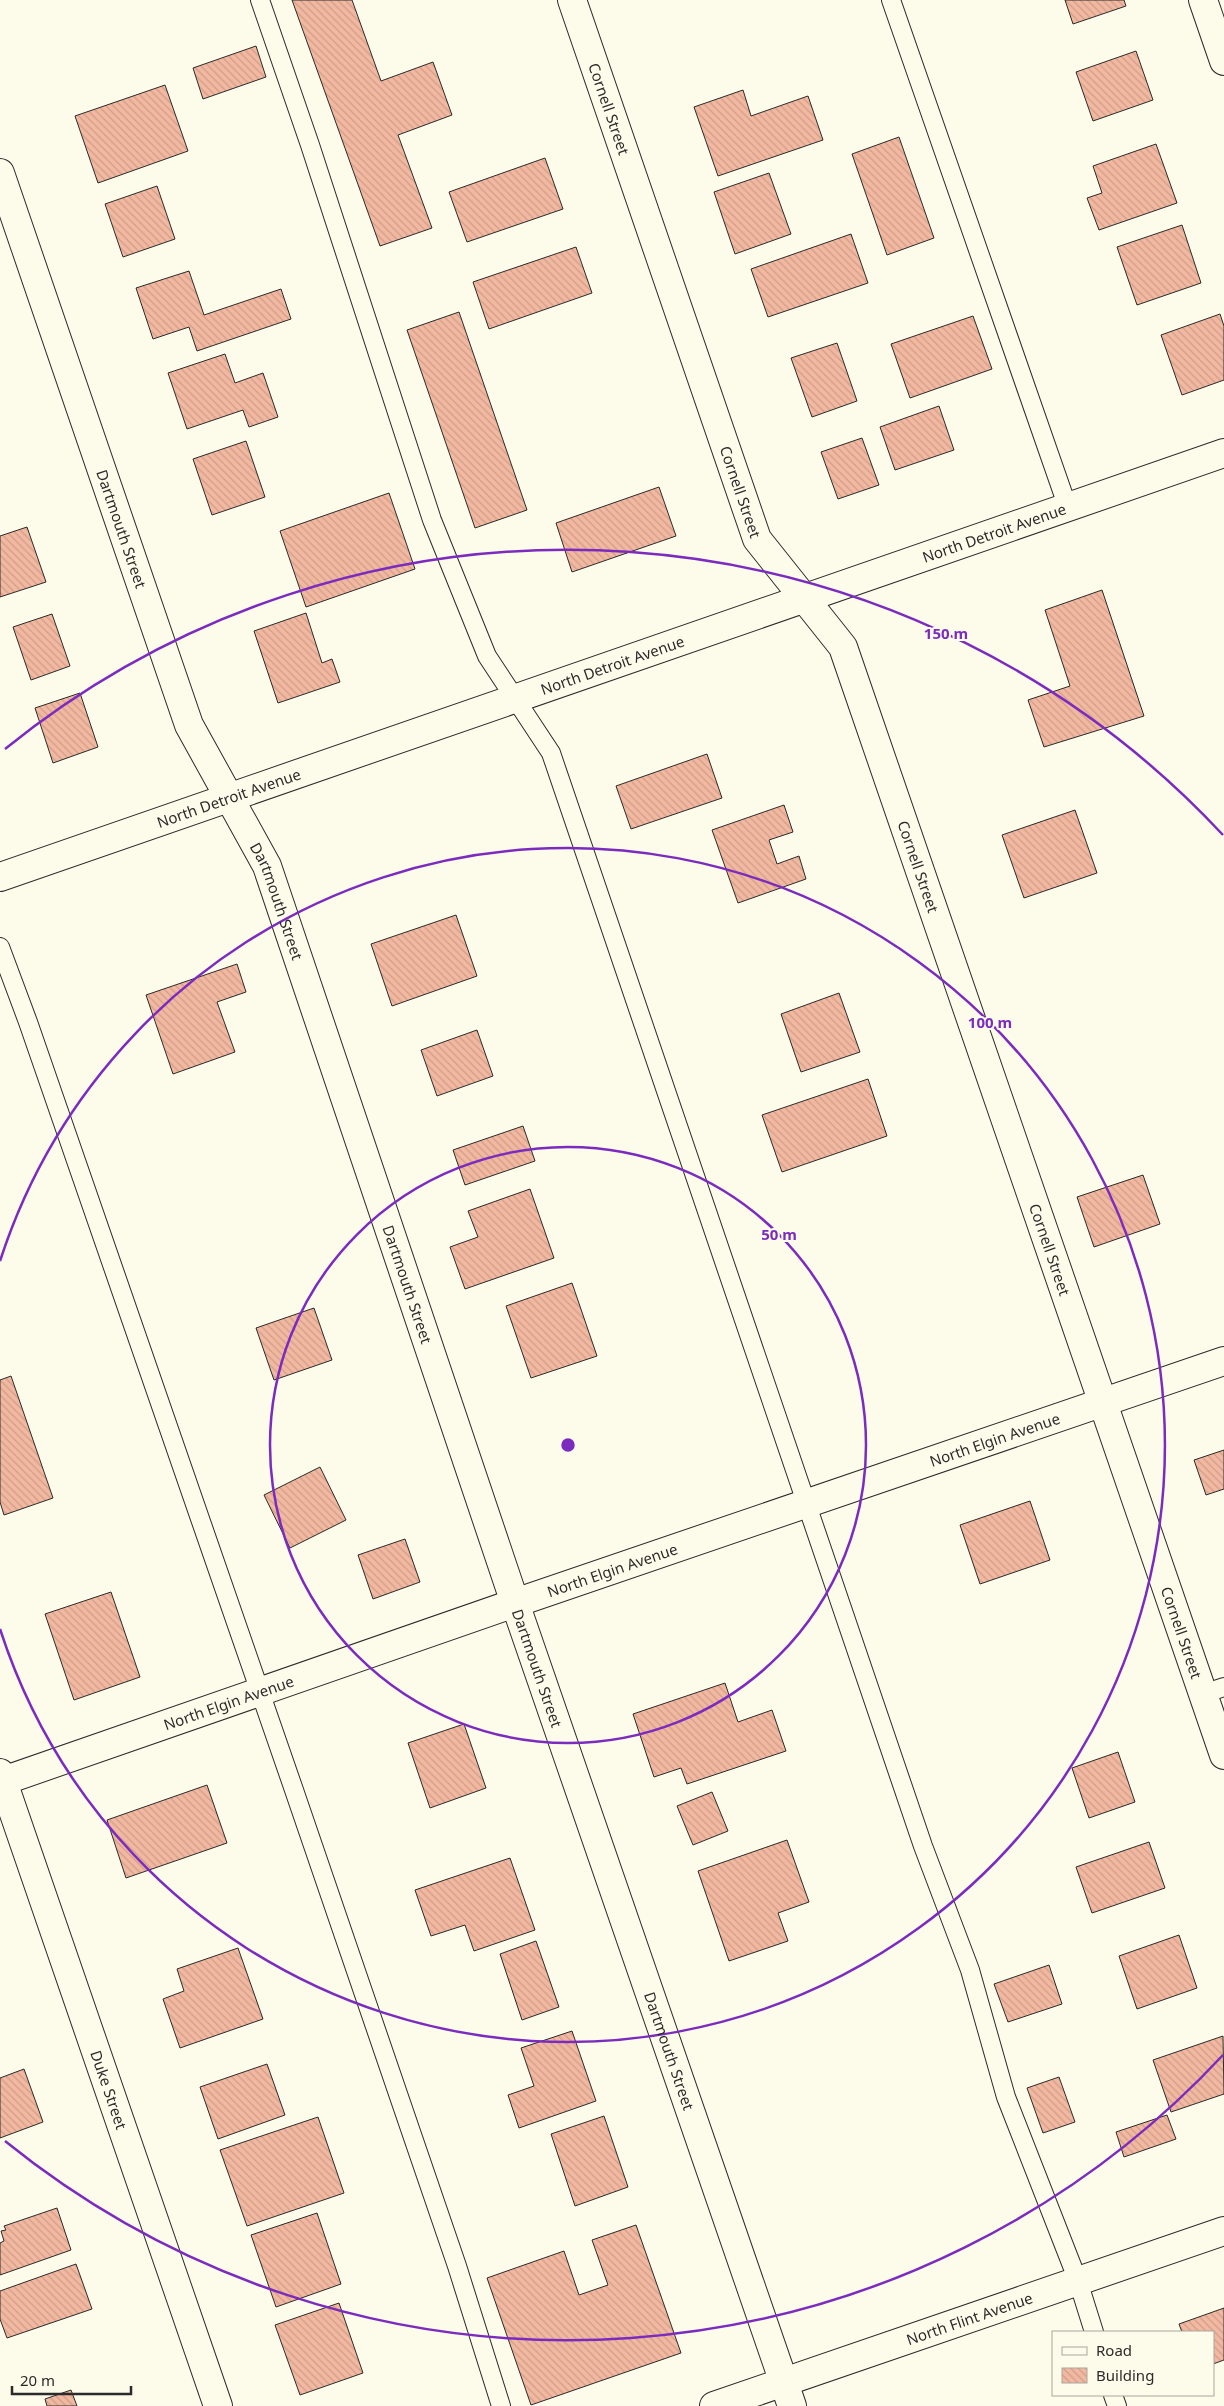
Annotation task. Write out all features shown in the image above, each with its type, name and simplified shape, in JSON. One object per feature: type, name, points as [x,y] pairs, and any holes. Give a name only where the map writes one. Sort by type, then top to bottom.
[{"type":"street","name":"Cornell Street","points":[[572,0],[757,539],[843,647],[1103,1402],[1214,1691],[1224,1755]]},
{"type":"street","points":[[1203,0],[1224,61]]},
{"type":"street","name":"Dartmouth Street","points":[[0,173],[189,725],[267,866],[515,1603],[788,2394]]},
{"type":"street","name":"North Detroit Avenue","points":[[0,877],[1224,453]]},
{"type":"street","name":"North Elgin Avenue","points":[[1,1778],[260,1692],[1224,1361]]},
{"type":"street","name":"Duke Street","points":[[1,1778],[218,2406]]},
{"type":"street","name":"North Flint Avenue","points":[[714,2406],[788,2394],[1078,2281],[1224,2230]]},
{"type":"lane","points":[[260,0],[310,145],[432,520],[488,656],[551,753],[805,1504],[923,1846],[970,1970],[1006,2097],[1078,2281],[1094,2331]]},
{"type":"lane","points":[[891,0],[1068,508]]},
{"type":"lane","points":[[0,947],[28,1022],[260,1692],[454,2257],[501,2406]]},
{"type":"building","points":[[292,0],[352,0],[381,81],[433,62],[452,115],[398,135],[432,228],[380,246]]},
{"type":"building","points":[[1065,0],[1124,0],[1126,6],[1073,24]]},
{"type":"building","points":[[256,46],[266,77],[203,99],[193,68]]},
{"type":"building","points":[[1136,51],[1153,100],[1093,121],[1076,72]]},
{"type":"building","points":[[165,85],[188,151],[98,183],[75,116]]},
{"type":"building","points":[[743,90],[751,116],[808,96],[823,140],[718,176],[694,107]]},
{"type":"building","points":[[899,137],[934,238],[887,255],[852,154]]},
{"type":"building","points":[[1156,144],[1177,203],[1099,230],[1087,198],[1102,193],[1093,166]]},
{"type":"building","points":[[545,158],[563,209],[467,242],[449,192]]},
{"type":"building","points":[[769,173],[791,234],[735,254],[714,192]]},
{"type":"building","points":[[157,186],[175,239],[123,257],[105,204]]},
{"type":"building","points":[[1182,225],[1201,283],[1137,305],[1117,247]]},
{"type":"building","points":[[851,234],[868,283],[768,317],[751,269]]},
{"type":"building","points":[[576,247],[592,293],[489,329],[473,282]]},
{"type":"building","points":[[189,271],[204,315],[281,289],[291,319],[197,351],[189,327],[153,339],[136,288]]},
{"type":"building","points":[[459,312],[527,510],[475,528],[407,330]]},
{"type":"building","points":[[1220,314],[1224,326],[1224,380],[1182,395],[1161,335]]},
{"type":"building","points":[[973,316],[992,369],[910,398],[891,344]]},
{"type":"building","points":[[837,343],[857,401],[812,417],[791,358]]},
{"type":"building","points":[[225,354],[235,383],[263,373],[278,417],[249,427],[243,410],[187,429],[168,373]]},
{"type":"building","points":[[939,406],[954,450],[895,470],[880,427]]},
{"type":"building","points":[[862,438],[879,485],[838,499],[821,452]]},
{"type":"building","points":[[246,441],[265,497],[212,515],[193,459]]},
{"type":"building","points":[[659,487],[676,536],[572,572],[556,523]]},
{"type":"building","points":[[389,493],[415,569],[306,607],[280,531]]},
{"type":"building","points":[[27,527],[46,582],[0,597],[0,536]]},
{"type":"building","points":[[1102,590],[1144,716],[1044,747],[1028,700],[1070,686],[1045,610]]},
{"type":"building","points":[[306,613],[322,663],[332,659],[340,682],[278,703],[254,631]]},
{"type":"building","points":[[52,614],[70,666],[31,680],[13,627]]},
{"type":"building","points":[[80,693],[98,747],[53,763],[35,708]]},
{"type":"building","points":[[707,754],[722,798],[631,829],[616,786]]},
{"type":"building","points":[[784,805],[793,832],[769,840],[777,864],[799,856],[806,879],[738,903],[712,830]]},
{"type":"building","points":[[1075,810],[1097,873],[1024,898],[1002,835]]},
{"type":"building","points":[[456,915],[477,976],[392,1006],[371,944]]},
{"type":"building","points":[[237,964],[246,992],[217,1002],[235,1052],[173,1074],[146,995]]},
{"type":"building","points":[[839,993],[860,1052],[801,1072],[781,1014]]},
{"type":"building","points":[[477,1030],[493,1076],[437,1096],[421,1050]]},
{"type":"building","points":[[868,1079],[887,1136],[782,1172],[762,1115]]},
{"type":"building","points":[[523,1126],[535,1161],[465,1185],[453,1150]]},
{"type":"building","points":[[1143,1175],[1160,1224],[1094,1247],[1077,1197]]},
{"type":"building","points":[[530,1189],[554,1258],[465,1289],[450,1247],[478,1237],[468,1211]]},
{"type":"building","points":[[572,1283],[597,1356],[531,1378],[506,1306]]},
{"type":"building","points":[[314,1308],[332,1360],[274,1380],[256,1328]]},
{"type":"building","points":[[11,1376],[53,1498],[4,1515],[0,1502],[0,1380]]},
{"type":"building","points":[[1224,1450],[1224,1489],[1206,1495],[1194,1460]]},
{"type":"building","points":[[320,1467],[346,1520],[290,1548],[264,1495]]},
{"type":"building","points":[[1030,1501],[1050,1560],[980,1584],[960,1525]]},
{"type":"building","points":[[405,1539],[420,1582],[373,1599],[358,1555]]},
{"type":"building","points":[[111,1592],[140,1677],[74,1700],[45,1614]]},
{"type":"building","points":[[725,1683],[738,1722],[772,1710],[786,1751],[687,1784],[681,1768],[654,1777],[633,1714]]},
{"type":"building","points":[[464,1724],[486,1788],[430,1808],[408,1743]]},
{"type":"building","points":[[1118,1752],[1135,1802],[1089,1818],[1072,1768]]},
{"type":"building","points":[[207,1785],[227,1843],[126,1878],[107,1820]]},
{"type":"building","points":[[712,1792],[728,1831],[693,1845],[677,1806]]},
{"type":"building","points":[[787,1840],[809,1902],[778,1913],[788,1941],[729,1961],[698,1871]]},
{"type":"building","points":[[1149,1842],[1165,1888],[1092,1913],[1076,1867]]},
{"type":"building","points":[[510,1858],[535,1930],[474,1951],[465,1925],[431,1936],[415,1890]]},
{"type":"building","points":[[1179,1935],[1197,1988],[1137,2009],[1119,1956]]},
{"type":"building","points":[[536,1941],[559,2007],[522,2020],[500,1954]]},
{"type":"building","points":[[238,1948],[263,2019],[180,2048],[163,1999],[184,1991],[177,1969]]},
{"type":"building","points":[[1049,1965],[1062,2004],[1008,2022],[994,1984]]},
{"type":"building","points":[[572,2031],[596,2101],[519,2128],[508,2095],[534,2086],[521,2048]]},
{"type":"building","points":[[1223,2036],[1224,2094],[1171,2112],[1153,2060]]},
{"type":"building","points":[[267,2064],[285,2115],[218,2139],[200,2087]]},
{"type":"building","points":[[24,2069],[43,2122],[0,2138],[0,2078]]},
{"type":"building","points":[[1059,2077],[1075,2122],[1043,2133],[1027,2088]]},
{"type":"building","points":[[1167,2115],[1176,2139],[1124,2157],[1116,2132]]},
{"type":"building","points":[[604,2116],[628,2187],[575,2206],[551,2134]]},
{"type":"building","points":[[318,2117],[344,2193],[247,2226],[220,2150]]},
{"type":"building","points":[[57,2208],[71,2250],[0,2275],[0,2243],[4,2241],[1,2231],[6,2230],[4,2226]]},
{"type":"building","points":[[317,2213],[341,2284],[276,2307],[251,2235]]},
{"type":"building","points":[[636,2225],[681,2353],[531,2405],[487,2278],[564,2251],[579,2295],[608,2285],[592,2240]]},
{"type":"building","points":[[76,2264],[92,2309],[7,2338],[0,2319],[0,2291]]},
{"type":"building","points":[[339,2303],[363,2373],[300,2395],[275,2325]]},
{"type":"building","points":[[1224,2308],[1224,2360],[1214,2364],[1214,2331],[1182,2331],[1179,2324]]},
{"type":"building","points":[[71,2390],[77,2406],[47,2406],[45,2399]]}]
